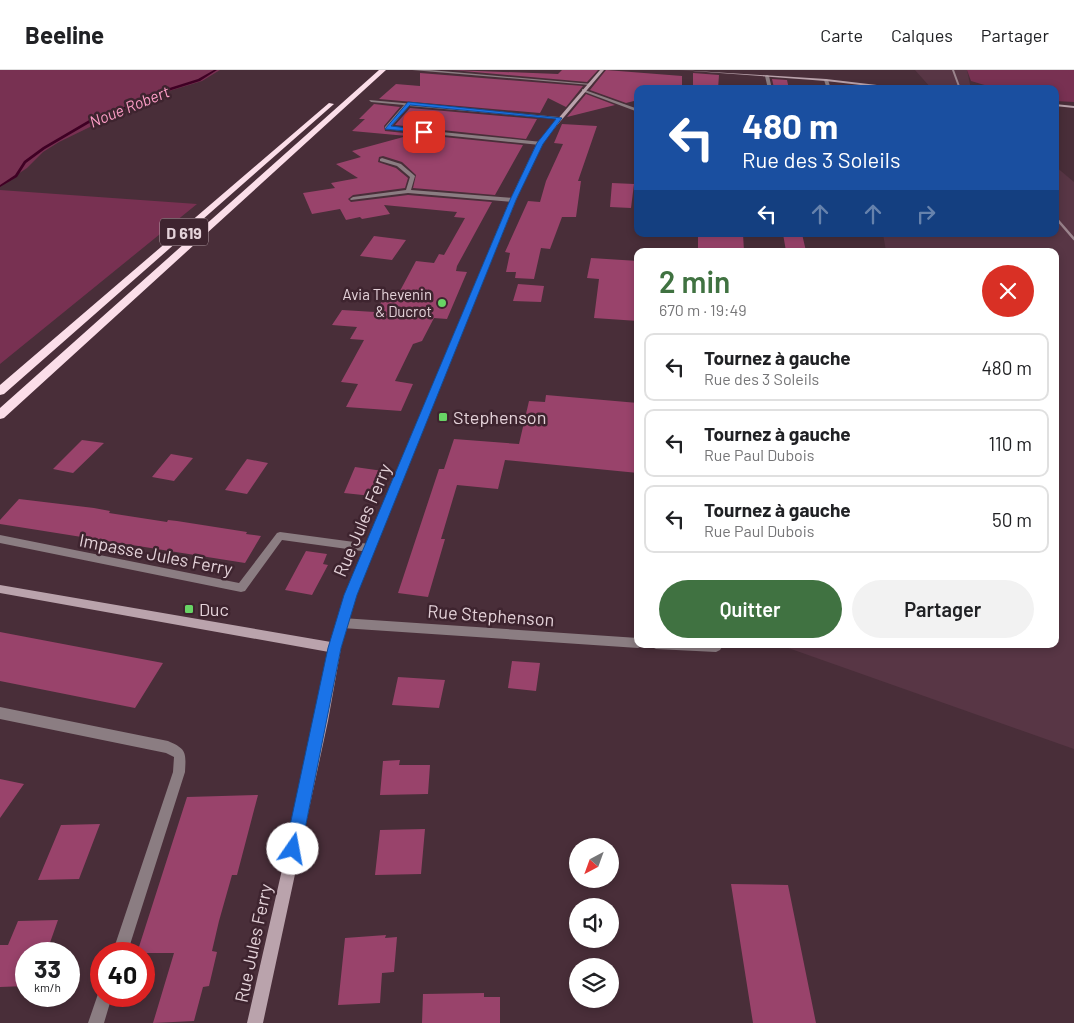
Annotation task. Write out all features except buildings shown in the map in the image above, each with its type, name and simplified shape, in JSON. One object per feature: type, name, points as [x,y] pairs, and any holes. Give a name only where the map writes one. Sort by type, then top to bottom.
[{"type":"highway","name":"D 619","points":[[0,415],[383,70]]},
{"type":"highway","name":"D 619","points":[[0,392],[368,72]]},
{"type":"street","points":[[414,70],[587,87],[634,109]]},
{"type":"street","name":"Rue Jules Ferry","points":[[255,1023],[322,721],[335,648],[369,548],[399,480],[513,200],[540,143],[559,118],[602,70]]},
{"type":"street","points":[[681,70],[872,85]]},
{"type":"street","points":[[767,76],[769,85]]},
{"type":"street","points":[[826,80],[828,85]]},
{"type":"street","points":[[371,101],[559,118]]},
{"type":"street","points":[[408,104],[387,128],[540,143]]},
{"type":"street","points":[[1059,104],[1074,106]]},
{"type":"street","points":[[382,160],[398,165],[413,177],[408,191]]},
{"type":"street","points":[[353,199],[408,191],[513,200]]},
{"type":"street","name":"Impasse Jules Ferry","points":[[0,539],[242,588],[280,536],[369,548]]},
{"type":"street","points":[[0,589],[335,648]]},
{"type":"street","name":"Rue Stephenson","points":[[342,623],[634,642]]},
{"type":"street","points":[[0,713],[168,747],[180,754],[179,772],[122,942]]},
{"type":"street","points":[[96,1023],[101,1007]]},
{"type":"shaded area","points":[[0,70],[220,70],[202,81],[156,95],[59,142],[43,152],[27,168],[0,186]]},
{"type":"shaded area","points":[[915,70],[967,70],[970,85],[928,85]]},
{"type":"shaded area","points":[[967,70],[1074,70],[1074,102],[1059,101],[1059,85],[984,85],[971,81]]},
{"type":"shaded area","points":[[1059,169],[1074,182],[1074,749],[788,648],[1059,648],[1059,248],[885,248],[884,237],[1059,237]]},
{"type":"shaded area","points":[[0,190],[197,204],[0,364]]},
{"type":"waterway","name":"Noue Robert","points":[[0,186],[16,176],[25,162],[44,148],[97,117],[114,114],[145,97],[199,80],[216,70]]},
{"type":"railway","points":[[953,70],[959,85]]},
{"type":"railway","points":[[1059,222],[1074,239]]},
{"type":"place","name":"Avia Thevenin & Ducrot","points":[[442,303]]},
{"type":"place","name":"Stephenson","points":[[443,417]]},
{"type":"place","name":"Duc","points":[[189,609]]},
{"type":"route","points":[[293,849],[322,721],[335,648],[350,595],[513,200],[540,143],[559,118],[408,104],[387,128],[424,132]]}]
